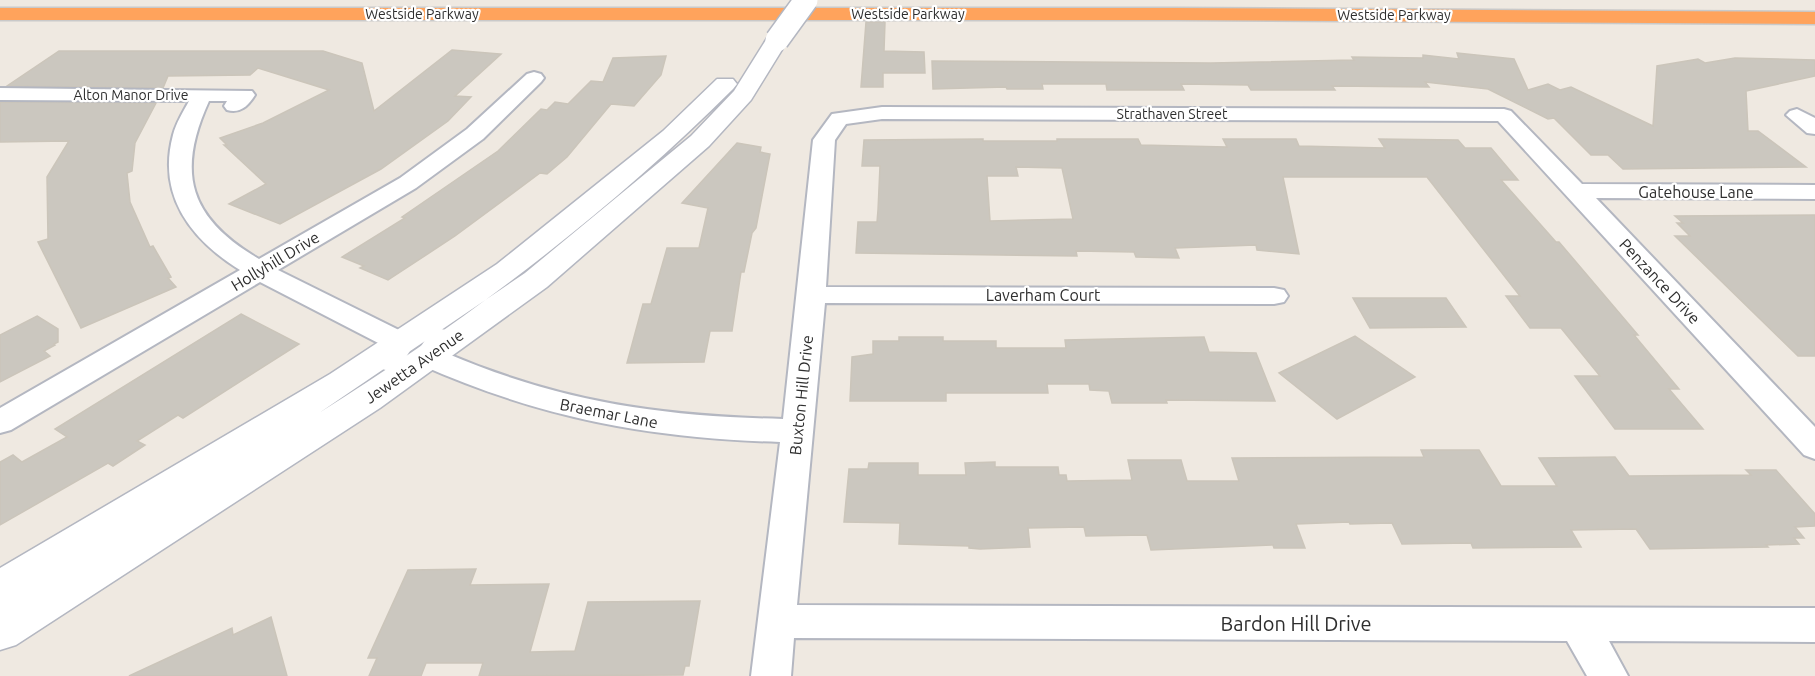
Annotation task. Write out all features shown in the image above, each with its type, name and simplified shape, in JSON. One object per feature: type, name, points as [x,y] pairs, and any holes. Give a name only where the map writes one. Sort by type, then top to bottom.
[{"type":"highway","name":"Westside Parkway","points":[[0,14],[1174,14],[1815,18]]},
{"type":"street","name":"Jewetta Avenue","points":[[0,590],[144,504],[536,280],[700,141],[743,95],[777,40],[806,0]]},
{"type":"street","name":"Jewetta Avenue","points":[[0,631],[368,399],[415,350],[508,270],[672,136],[716,92],[777,40]]},
{"type":"street","name":"Hollyhill Drive","points":[[0,422],[408,183],[475,134],[534,78]]},
{"type":"street","name":"Alton Manor Drive","points":[[0,94],[245,95],[234,106]]},
{"type":"street","name":"Braemar Lane","points":[[202,95],[182,137],[178,161],[180,185],[190,209],[204,229],[227,252],[257,272],[415,350],[521,394],[583,411],[650,422],[705,428],[798,430]]},
{"type":"street","name":"Strathaven Street","points":[[839,118],[882,114],[1504,115]]},
{"type":"street","name":"Penzance Drive","points":[[1504,115],[1815,447]]},
{"type":"street","points":[[1806,115],[1815,128]]},
{"type":"street","name":"Buxton Hill Drive","points":[[771,676],[812,295],[824,140],[839,118]]},
{"type":"street","name":"Gatehouse Lane","points":[[1576,191],[1815,192]]},
{"type":"street","name":"Laverham Court","points":[[812,295],[1274,296]]},
{"type":"street","name":"Bardon Hill Drive","points":[[777,621],[1815,625]]},
{"type":"street","points":[[1578,624],[1608,676]]},
{"type":"building","points":[[866,22],[885,22],[884,51],[924,52],[925,73],[883,73],[883,87],[861,87]]},
{"type":"building","points":[[452,50],[501,54],[455,96],[471,97],[448,121],[381,169],[280,224],[229,204],[266,184],[224,145],[227,145],[220,138],[263,123],[329,90],[258,68],[250,75],[168,76],[163,88],[7,86],[59,51],[323,51],[362,63],[374,111]]},
{"type":"building","points":[[1457,53],[1514,59],[1528,90],[1548,84],[1560,90],[1571,87],[1653,126],[1657,66],[1698,59],[1705,63],[1735,58],[1815,60],[1815,76],[1746,91],[1748,131],[1758,131],[1806,167],[1623,169],[1608,155],[1591,155],[1554,118],[1548,119],[1488,89],[1425,82],[1429,87],[1332,86],[1335,90],[1251,90],[1248,85],[1181,84],[1184,90],[1107,90],[1106,84],[1042,84],[1043,89],[1007,89],[1006,87],[933,89],[932,61],[1211,63],[1354,60],[1352,57],[1423,58],[1423,55],[1459,59]]},
{"type":"building","points":[[666,56],[661,75],[634,106],[611,104],[567,157],[547,174],[540,173],[455,236],[388,280],[342,257],[405,218],[402,217],[498,151],[541,109],[547,110],[555,102],[568,104],[591,81],[603,82],[613,58]]},
{"type":"building","points":[[0,102],[156,103],[135,143],[132,171],[127,173],[130,202],[150,247],[153,246],[171,277],[168,278],[176,287],[81,328],[38,242],[48,239],[47,177],[69,141],[0,142]]},
{"type":"building","points":[[1138,139],[1141,145],[1227,147],[1223,139],[1296,139],[1299,146],[1385,148],[1379,139],[1458,140],[1465,148],[1491,148],[1518,180],[1501,180],[1556,242],[1559,242],[1638,335],[1634,335],[1679,389],[1669,389],[1703,429],[1615,429],[1575,376],[1600,376],[1561,328],[1530,328],[1506,296],[1520,296],[1427,177],[1283,177],[1299,254],[1257,250],[1256,245],[1175,248],[1179,258],[1136,257],[1134,252],[1076,251],[1077,256],[856,253],[858,222],[877,222],[878,210],[880,166],[862,166],[864,140]],"holes":[[[1016,167],[1062,168],[1073,219],[990,221],[987,176],[1018,176]]]},
{"type":"building","points":[[737,143],[761,147],[760,152],[770,154],[756,228],[752,233],[744,272],[741,272],[732,331],[710,331],[704,362],[627,363],[643,304],[651,304],[667,248],[699,248],[708,208],[682,203]]},
{"type":"building","points":[[1815,215],[1815,356],[1798,356],[1675,236],[1690,236],[1677,223],[1683,223],[1675,216]]},
{"type":"building","points":[[1353,298],[1446,298],[1466,327],[1370,328]]},
{"type":"building","points":[[241,314],[299,344],[183,418],[178,415],[137,441],[145,445],[113,466],[108,463],[0,525],[0,462],[13,455],[22,462],[67,437],[55,429]]},
{"type":"building","points":[[37,316],[58,329],[58,342],[44,351],[50,356],[0,382],[0,335]]},
{"type":"building","points":[[1355,336],[1415,377],[1337,419],[1279,373]]},
{"type":"building","points":[[899,337],[943,337],[943,341],[996,341],[996,348],[1066,348],[1065,340],[1204,337],[1209,352],[1256,353],[1275,401],[1166,400],[1167,403],[1112,403],[1109,391],[1090,390],[1089,384],[1047,384],[1048,393],[946,393],[946,401],[850,401],[852,357],[873,354],[873,341],[899,341]]},
{"type":"building","points":[[1421,450],[1479,450],[1501,486],[1557,486],[1539,458],[1615,457],[1629,476],[1751,475],[1746,470],[1776,470],[1815,514],[1815,526],[1795,527],[1804,538],[1794,538],[1799,544],[1766,545],[1768,547],[1650,549],[1636,529],[1571,530],[1581,547],[1473,548],[1471,543],[1402,544],[1392,523],[1350,524],[1349,522],[1296,524],[1305,548],[1274,548],[1273,545],[1151,550],[1147,535],[1086,536],[1084,527],[1028,528],[1030,547],[980,549],[969,548],[969,546],[899,544],[900,523],[844,522],[849,469],[868,469],[869,463],[918,463],[918,475],[966,475],[965,463],[995,462],[995,467],[1058,467],[1059,475],[1066,475],[1067,481],[1132,480],[1128,460],[1181,460],[1187,481],[1239,481],[1232,458],[1424,457]]},
{"type":"building","points":[[476,569],[470,585],[549,584],[530,652],[575,651],[588,602],[700,601],[689,666],[685,666],[683,675],[479,676],[483,663],[426,663],[421,676],[369,676],[377,658],[368,658],[408,570]]},
{"type":"building","points":[[271,617],[287,676],[129,676],[232,628],[233,635]]}]
